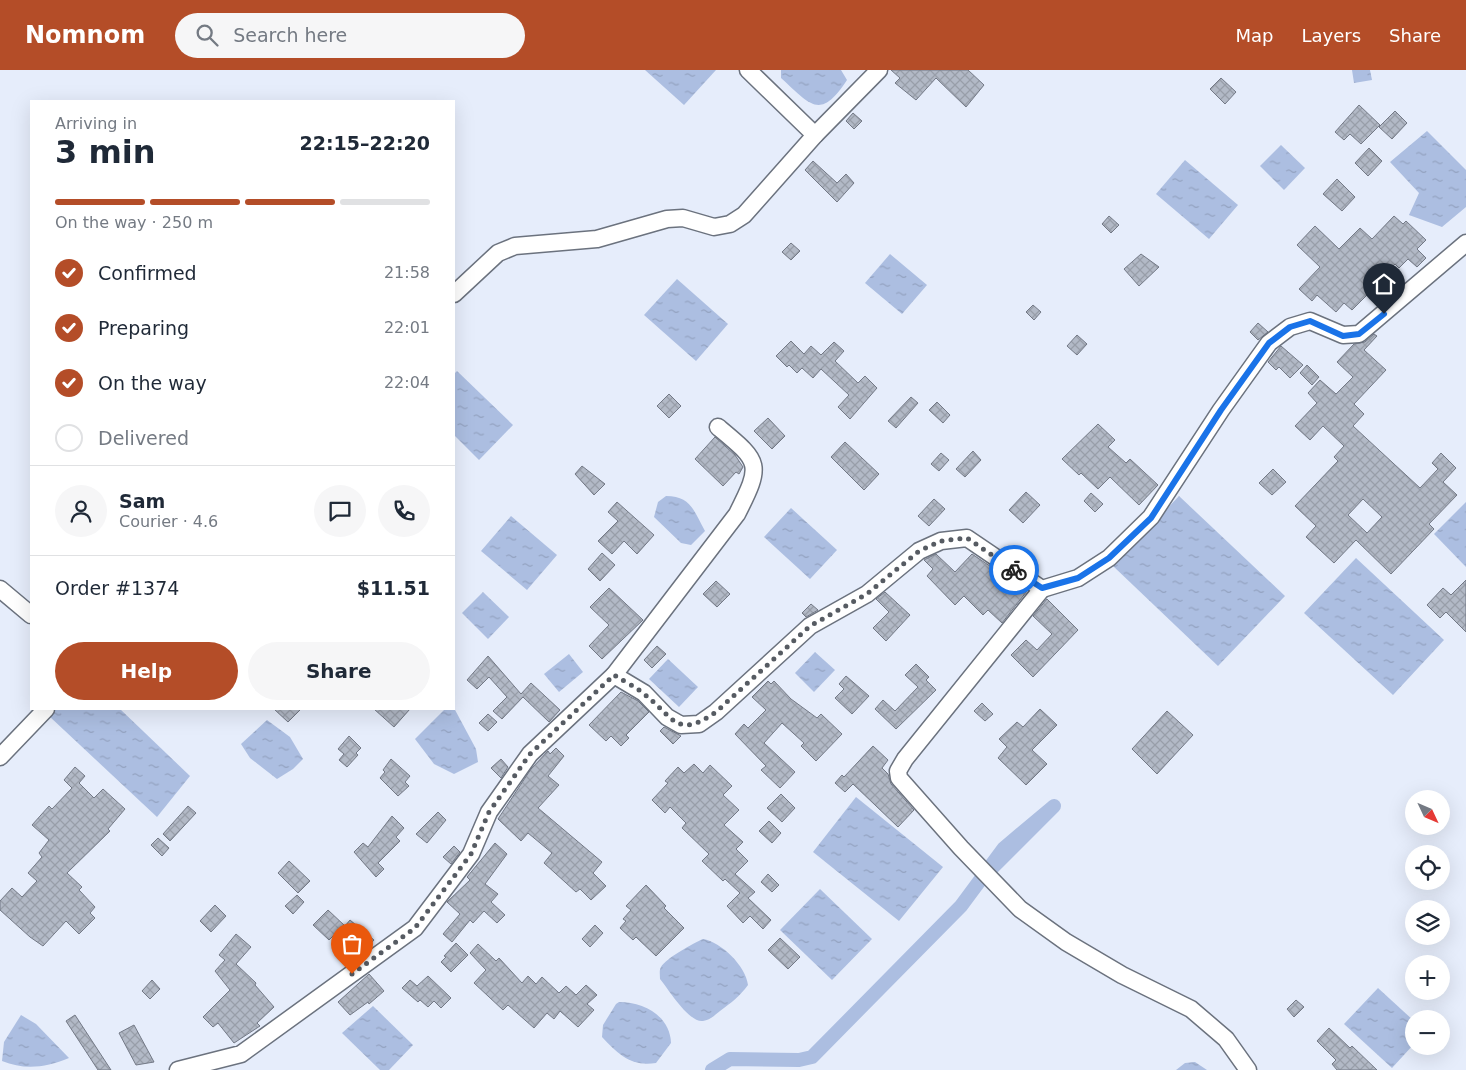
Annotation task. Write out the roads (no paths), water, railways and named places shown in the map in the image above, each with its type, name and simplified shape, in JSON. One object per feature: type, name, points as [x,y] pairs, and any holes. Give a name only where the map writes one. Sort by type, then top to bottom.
[{"type":"street","points":[[748,70],[815,135]]},
{"type":"street","points":[[455,293],[498,253],[515,246],[596,239],[667,219],[683,218],[714,227],[730,224],[744,215],[815,135],[879,70]]},
{"type":"street","points":[[1248,1070],[1226,1040],[1191,1009],[1122,975],[1066,942],[1020,909],[961,848],[899,778],[898,771],[905,759],[1042,588],[1078,578],[1109,558],[1151,518],[1221,410],[1269,343],[1290,327],[1310,321],[1343,336],[1359,334],[1466,243]]},
{"type":"street","points":[[178,1070],[241,1054],[415,928],[471,854],[489,812],[530,754],[614,675],[737,514],[753,484],[755,465],[748,453],[718,426]]},
{"type":"street","points":[[614,675],[644,693],[667,716],[681,725],[699,724],[716,712],[810,626],[867,594],[919,551],[941,541],[967,538],[1042,588]]},
{"type":"street","points":[[0,589],[30,614]]},
{"type":"street","points":[[0,757],[45,710]]},
{"type":"water","points":[[645,70],[716,70],[684,105]]},
{"type":"water","points":[[781,70],[841,70],[847,80],[830,101],[822,105],[815,104],[800,95],[781,78]]},
{"type":"water","points":[[1352,70],[1370,70],[1372,80],[1354,83]]},
{"type":"water","points":[[1427,131],[1466,170],[1466,207],[1442,227],[1409,215],[1419,193],[1390,162]]},
{"type":"water","points":[[1281,145],[1305,168],[1284,190],[1260,166]]},
{"type":"water","points":[[1185,160],[1238,205],[1209,239],[1156,194]]},
{"type":"water","points":[[890,254],[927,285],[902,314],[865,283]]},
{"type":"water","points":[[677,279],[728,324],[696,361],[644,315]]},
{"type":"water","points":[[457,371],[513,425],[479,460],[455,436],[455,373]]},
{"type":"water","points":[[666,496],[681,499],[691,506],[705,531],[691,545],[681,543],[654,517],[658,502]]},
{"type":"water","points":[[1179,496],[1285,596],[1218,666],[1113,566]]},
{"type":"water","points":[[1466,502],[1466,567],[1434,534]]},
{"type":"water","points":[[791,508],[837,550],[810,579],[764,537]]},
{"type":"water","points":[[511,516],[557,555],[527,590],[481,551]]},
{"type":"water","points":[[1356,558],[1444,640],[1393,695],[1304,613]]},
{"type":"water","points":[[483,592],[509,617],[488,639],[462,613]]},
{"type":"water","points":[[815,652],[835,670],[814,692],[795,673]]},
{"type":"water","points":[[569,654],[583,672],[559,692],[544,674]]},
{"type":"water","points":[[668,659],[698,687],[679,707],[649,679]]},
{"type":"water","points":[[55,710],[121,710],[190,776],[157,817],[49,716]]},
{"type":"water","points":[[444,710],[455,710],[476,749],[478,762],[454,774],[434,764],[415,739]]},
{"type":"water","points":[[267,720],[290,737],[303,759],[293,769],[277,779],[250,758],[241,744]]},
{"type":"water","points":[[856,797],[943,867],[899,921],[813,852]]},
{"type":"water","points":[[820,889],[872,939],[832,980],[780,930]]},
{"type":"water","points":[[703,939],[725,950],[738,963],[743,970],[748,985],[732,1002],[708,1020],[703,1021],[692,1017],[680,1005],[660,979],[660,970],[668,959]]},
{"type":"water","points":[[1378,988],[1405,1013],[1405,1054],[1392,1068],[1344,1024]]},
{"type":"water","points":[[619,1002],[646,1008],[654,1012],[666,1025],[670,1033],[671,1043],[656,1063],[647,1064],[632,1061],[620,1054],[602,1037],[603,1025]]},
{"type":"water","points":[[373,1006],[413,1045],[389,1070],[380,1070],[342,1033]]},
{"type":"water","points":[[21,1015],[36,1024],[69,1058],[35,1067],[18,1066],[2,1061],[4,1042]]},
{"type":"water","points":[[1195,1062],[1207,1070],[1176,1070],[1185,1063]]},
{"type":"waterway","points":[[712,1070],[730,1059],[799,1060],[812,1057],[961,906],[1004,848],[1054,806],[983,877]]}]
